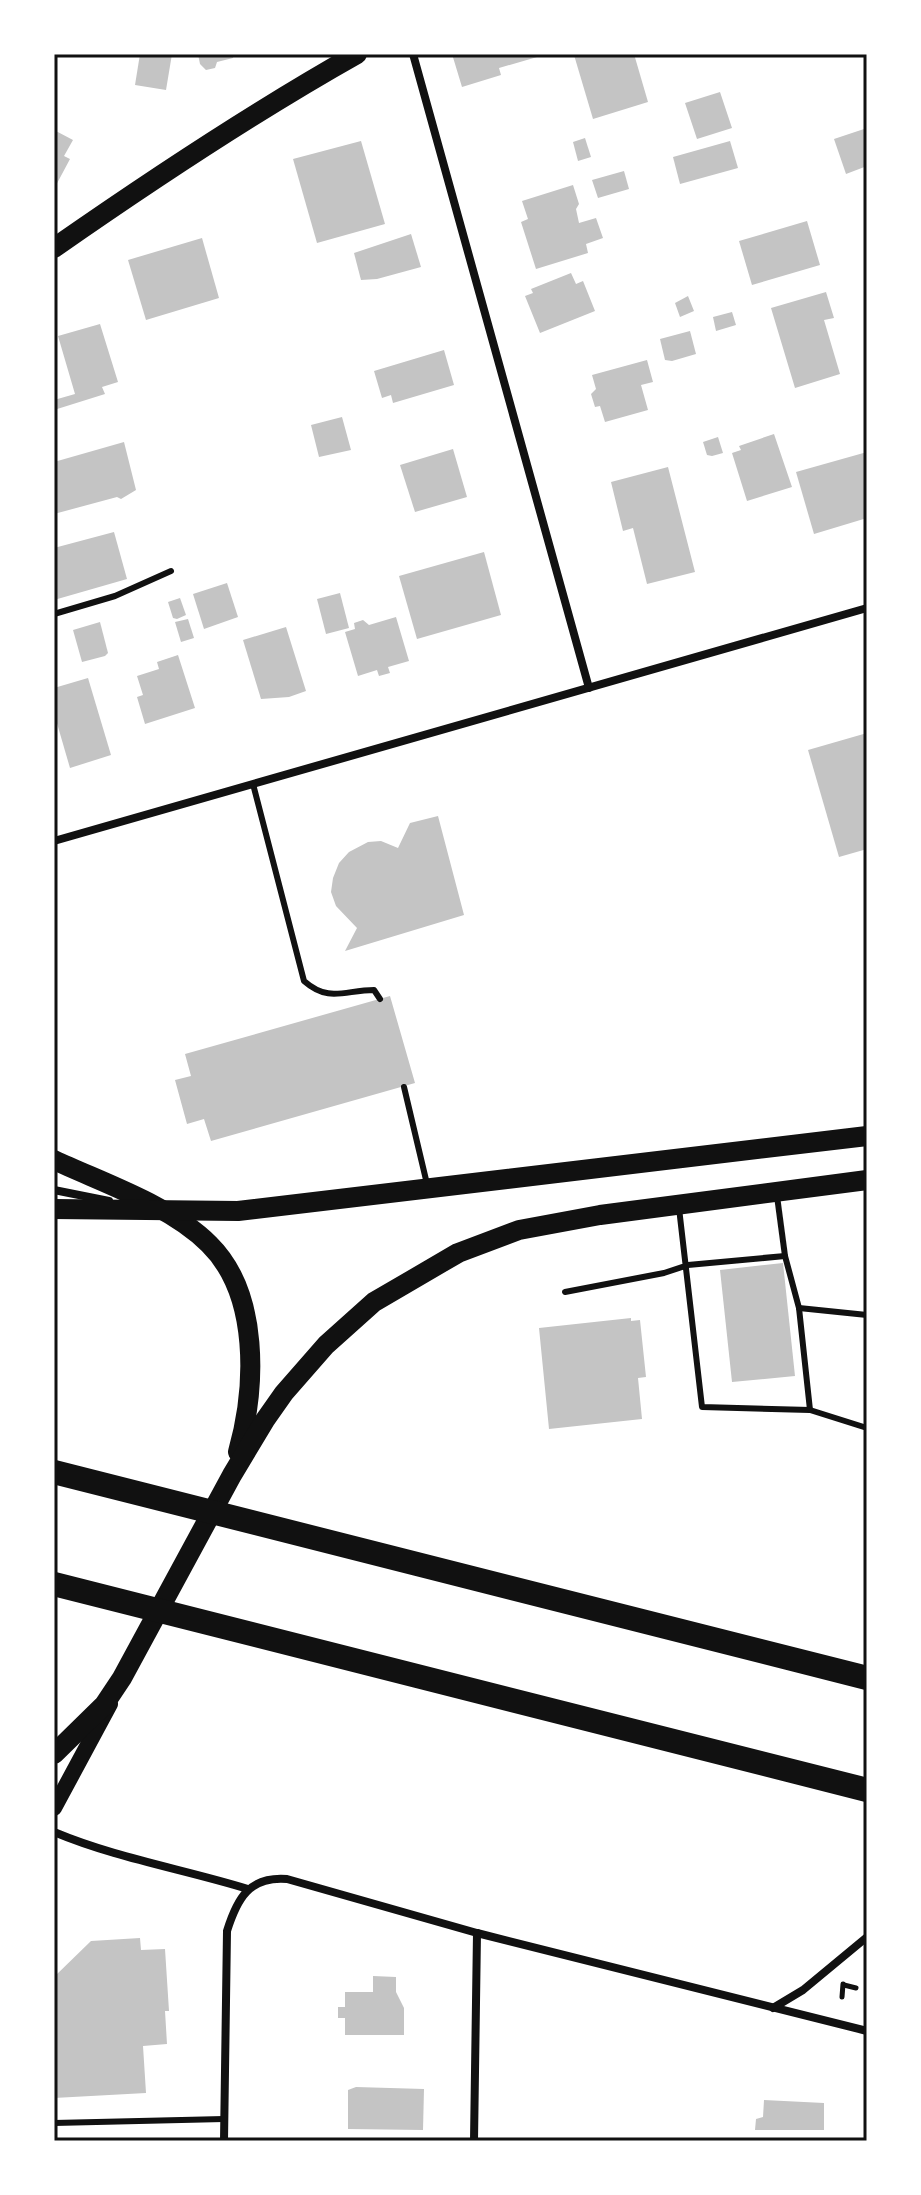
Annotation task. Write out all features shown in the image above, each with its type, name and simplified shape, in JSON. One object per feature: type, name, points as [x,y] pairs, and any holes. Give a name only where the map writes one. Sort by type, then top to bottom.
[{"type":"highway","points":[[54,1472],[867,1678]]},
{"type":"highway","points":[[54,1584],[867,1790]]},
{"type":"main road","points":[[54,248],[156,176],[264,107],[357,54]]},
{"type":"main road","points":[[54,1209],[165,1212],[250,1210],[867,1136]]},
{"type":"main road","points":[[54,1160],[165,1212],[207,1242],[223,1259],[241,1301],[249,1349],[247,1409],[232,1475]]},
{"type":"main road","points":[[54,1808],[232,1475],[265,1420],[305,1367],[348,1323],[401,1284],[458,1253],[519,1230],[600,1215],[867,1180]]},
{"type":"main road","points":[[54,1754],[104,1705],[122,1678]]},
{"type":"street","points":[[413,54],[589,688]]},
{"type":"street","points":[[54,841],[867,608]]},
{"type":"street","points":[[54,1190],[165,1212]]},
{"type":"street","points":[[54,1832],[108,1853],[193,1872],[248,1889]]},
{"type":"street","points":[[224,2141],[227,1931],[234,1909],[248,1889],[273,1878],[287,1879],[477,1933],[867,2031]]},
{"type":"street","points":[[474,2141],[477,1933]]},
{"type":"street","points":[[773,2008],[803,1990],[867,1937]]},
{"type":"lane","points":[[54,614],[115,596],[171,571]]},
{"type":"lane","points":[[253,784],[304,981],[317,993],[337,995],[374,990],[380,999]]},
{"type":"lane","points":[[404,1087],[428,1189]]},
{"type":"lane","points":[[777,1192],[785,1256],[799,1308],[810,1410]]},
{"type":"lane","points":[[679,1204],[702,1407],[810,1410],[867,1428]]},
{"type":"lane","points":[[565,1292],[664,1273],[688,1265],[785,1256]]},
{"type":"lane","points":[[799,1308],[867,1315]]},
{"type":"lane","points":[[54,2123],[224,2119]]},
{"type":"path","points":[[844,1985],[856,1988]]},
{"type":"building","points":[[140,54],[172,54],[166,90],[135,85]]},
{"type":"building","points":[[198,54],[234,54],[233,58],[217,62],[215,68],[206,70],[200,64]]},
{"type":"building","points":[[452,54],[544,55],[499,68],[501,75],[462,87]]},
{"type":"building","points":[[634,54],[648,102],[593,119],[574,55]]},
{"type":"building","points":[[720,92],[732,128],[697,139],[685,103]]},
{"type":"building","points":[[867,128],[867,166],[846,174],[834,139]]},
{"type":"building","points":[[54,130],[73,140],[64,156],[70,159],[54,189]]},
{"type":"building","points":[[585,138],[591,157],[578,161],[573,142]]},
{"type":"building","points":[[361,141],[385,224],[317,243],[293,159]]},
{"type":"building","points":[[730,141],[738,168],[680,184],[673,157]]},
{"type":"building","points":[[624,171],[629,189],[598,198],[592,180]]},
{"type":"building","points":[[573,185],[579,204],[576,209],[579,223],[596,218],[603,238],[586,244],[588,253],[536,269],[521,222],[528,219],[522,201]]},
{"type":"building","points":[[807,221],[820,265],[752,285],[739,241]]},
{"type":"building","points":[[411,234],[421,267],[377,279],[361,280],[354,253]]},
{"type":"building","points":[[202,238],[219,298],[146,320],[128,260]]},
{"type":"building","points":[[571,273],[576,284],[583,281],[595,311],[540,333],[525,296],[533,293],[531,289]]},
{"type":"building","points":[[826,292],[834,318],[824,320],[840,374],[795,388],[771,308]]},
{"type":"building","points":[[688,296],[694,311],[680,317],[675,303]]},
{"type":"building","points":[[732,312],[736,325],[716,331],[713,317]]},
{"type":"building","points":[[100,324],[118,382],[102,387],[105,394],[54,410],[54,400],[75,394],[58,336]]},
{"type":"building","points":[[690,331],[696,354],[665,360],[660,339]]},
{"type":"building","points":[[444,350],[454,385],[393,403],[391,395],[382,398],[374,371]]},
{"type":"building","points":[[647,360],[653,382],[641,385],[648,410],[605,422],[600,406],[595,407],[591,394],[596,389],[592,375]]},
{"type":"building","points":[[342,417],[351,450],[319,457],[311,425]]},
{"type":"building","points":[[774,434],[792,487],[747,501],[732,453],[741,450],[739,446]]},
{"type":"building","points":[[718,437],[723,453],[707,455],[703,442]]},
{"type":"building","points":[[124,442],[136,490],[121,499],[117,497],[54,514],[54,462]]},
{"type":"building","points":[[453,449],[467,497],[415,512],[400,465]]},
{"type":"building","points":[[867,452],[867,518],[814,534],[796,472]]},
{"type":"building","points":[[668,467],[695,572],[647,584],[633,528],[623,531],[611,482]]},
{"type":"building","points":[[114,532],[127,579],[54,600],[54,548]]},
{"type":"building","points":[[484,552],[501,615],[417,639],[399,576]]},
{"type":"building","points":[[227,583],[238,617],[204,629],[193,594]]},
{"type":"building","points":[[340,593],[349,628],[326,634],[317,599]]},
{"type":"building","points":[[180,598],[186,615],[177,619],[173,618],[168,602]]},
{"type":"building","points":[[396,617],[409,661],[388,667],[390,673],[379,676],[377,670],[358,676],[345,632],[355,629],[354,623],[363,620],[369,625]]},
{"type":"building","points":[[188,619],[194,638],[181,642],[175,622]]},
{"type":"building","points":[[100,622],[108,653],[82,662],[73,630]]},
{"type":"building","points":[[286,627],[306,691],[289,697],[261,699],[243,640]]},
{"type":"building","points":[[178,655],[195,708],[145,724],[137,697],[143,695],[137,676],[159,669],[157,662]]},
{"type":"building","points":[[88,678],[111,755],[70,768],[54,713],[54,688]]},
{"type":"building","points":[[867,733],[867,849],[839,857],[808,750]]},
{"type":"building","points":[[438,816],[464,915],[345,951],[357,928],[336,906],[331,892],[339,863],[349,852],[368,842],[381,841],[398,848],[410,823]]},
{"type":"building","points":[[390,996],[415,1083],[211,1141],[204,1119],[187,1124],[175,1080],[191,1076],[185,1054]]},
{"type":"building","points":[[783,1263],[795,1376],[732,1382],[720,1270]]},
{"type":"building","points":[[631,1318],[631,1321],[640,1320],[646,1377],[638,1378],[642,1419],[549,1429],[539,1328]]},
{"type":"building","points":[[140,1938],[141,1950],[165,1949],[169,2011],[165,2011],[167,2044],[143,2046],[146,2093],[54,2098],[54,1977],[91,1941]]},
{"type":"building","points":[[373,1976],[396,1977],[396,1992],[404,2008],[404,2035],[345,2035],[345,2018],[338,2018],[338,2007],[345,2007],[345,1992],[373,1992]]},
{"type":"building","points":[[356,2087],[424,2089],[423,2130],[348,2129],[348,2090]]},
{"type":"building","points":[[764,2100],[824,2103],[824,2130],[755,2130],[756,2119],[763,2117]]}]
